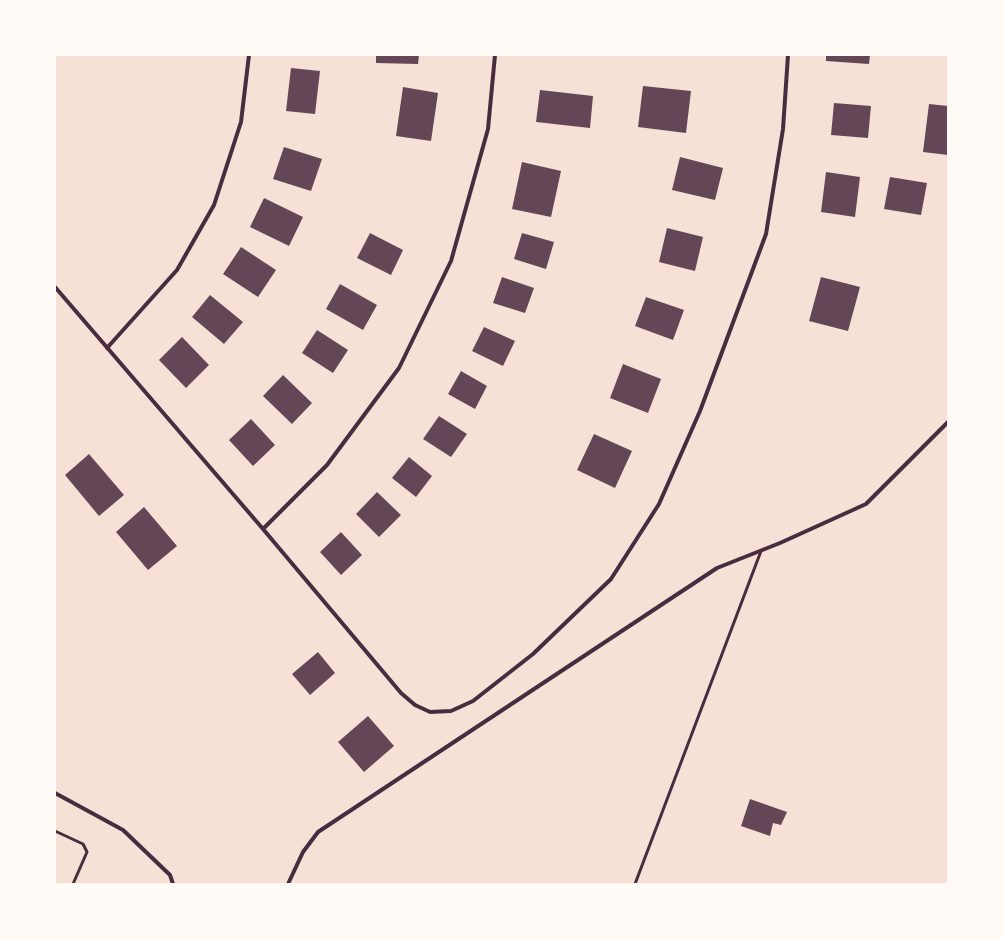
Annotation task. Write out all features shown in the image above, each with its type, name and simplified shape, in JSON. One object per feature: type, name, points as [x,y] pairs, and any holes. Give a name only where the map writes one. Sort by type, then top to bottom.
[{"type":"street","points":[[107,348],[177,270],[214,205],[241,122],[249,55]]},
{"type":"street","points":[[263,529],[327,466],[399,368],[451,261],[488,129],[494,55]]},
{"type":"street","points":[[55,287],[263,529],[401,693],[415,705],[430,712],[451,711],[473,701],[533,654],[611,579],[659,504],[700,411],[766,234],[783,128],[788,55]]},
{"type":"street","points":[[288,884],[303,852],[318,832],[717,568],[761,551],[866,504],[948,422]]},
{"type":"street","points":[[55,793],[123,830],[170,875],[173,884]]},
{"type":"lane","points":[[635,884],[761,551]]},
{"type":"lane","points":[[55,830],[83,844],[87,852],[74,884]]},
{"type":"building","points":[[376,55],[419,55],[418,64],[376,63]]},
{"type":"building","points":[[826,55],[870,55],[869,64],[826,61]]},
{"type":"building","points":[[291,68],[320,71],[315,114],[286,111]]},
{"type":"building","points":[[643,86],[691,91],[686,133],[638,127]]},
{"type":"building","points":[[403,87],[438,93],[431,141],[396,136]]},
{"type":"building","points":[[540,90],[593,96],[590,128],[536,122]]},
{"type":"building","points":[[834,103],[871,106],[868,138],[831,135]]},
{"type":"building","points":[[929,104],[948,106],[948,155],[923,152]]},
{"type":"building","points":[[284,147],[322,159],[311,191],[273,179]]},
{"type":"building","points":[[680,157],[723,168],[715,200],[672,190]]},
{"type":"building","points":[[522,162],[561,171],[551,217],[512,209]]},
{"type":"building","points":[[826,172],[860,177],[855,217],[821,212]]},
{"type":"building","points":[[890,177],[927,183],[921,215],[884,209]]},
{"type":"building","points":[[264,198],[303,217],[289,246],[250,227]]},
{"type":"building","points":[[667,228],[703,237],[695,271],[659,262]]},
{"type":"building","points":[[370,233],[403,250],[391,275],[357,258]]},
{"type":"building","points":[[522,233],[554,242],[546,269],[514,259]]},
{"type":"building","points":[[241,247],[276,270],[258,297],[223,274]]},
{"type":"building","points":[[502,277],[534,288],[525,313],[493,303]]},
{"type":"building","points":[[821,277],[860,287],[848,331],[809,321]]},
{"type":"building","points":[[340,284],[377,305],[363,330],[326,309]]},
{"type":"building","points":[[210,295],[243,322],[224,344],[192,317]]},
{"type":"building","points":[[646,297],[684,310],[673,340],[635,326]]},
{"type":"building","points":[[484,327],[515,341],[503,366],[472,351]]},
{"type":"building","points":[[317,330],[348,350],[333,373],[302,353]]},
{"type":"building","points":[[182,337],[209,365],[186,388],[159,360]]},
{"type":"building","points":[[623,364],[661,379],[648,413],[610,398]]},
{"type":"building","points":[[461,371],[487,386],[475,409],[448,394]]},
{"type":"building","points":[[283,375],[312,403],[292,424],[263,396]]},
{"type":"building","points":[[439,416],[467,434],[451,457],[423,439]]},
{"type":"building","points":[[251,419],[275,445],[253,466],[229,440]]},
{"type":"building","points":[[594,434],[632,451],[615,488],[577,470]]},
{"type":"building","points":[[89,454],[124,495],[99,516],[65,475]]},
{"type":"building","points":[[409,457],[432,476],[416,497],[392,478]]},
{"type":"building","points":[[377,492],[401,515],[379,537],[356,514]]},
{"type":"building","points":[[144,507],[177,546],[148,570],[116,532]]},
{"type":"building","points":[[341,532],[362,555],[341,575],[320,552]]},
{"type":"building","points":[[318,652],[335,673],[310,695],[292,674]]},
{"type":"building","points":[[368,716],[394,746],[364,772],[338,742]]},
{"type":"building","points":[[750,799],[787,812],[781,825],[773,823],[770,836],[741,826]]}]
